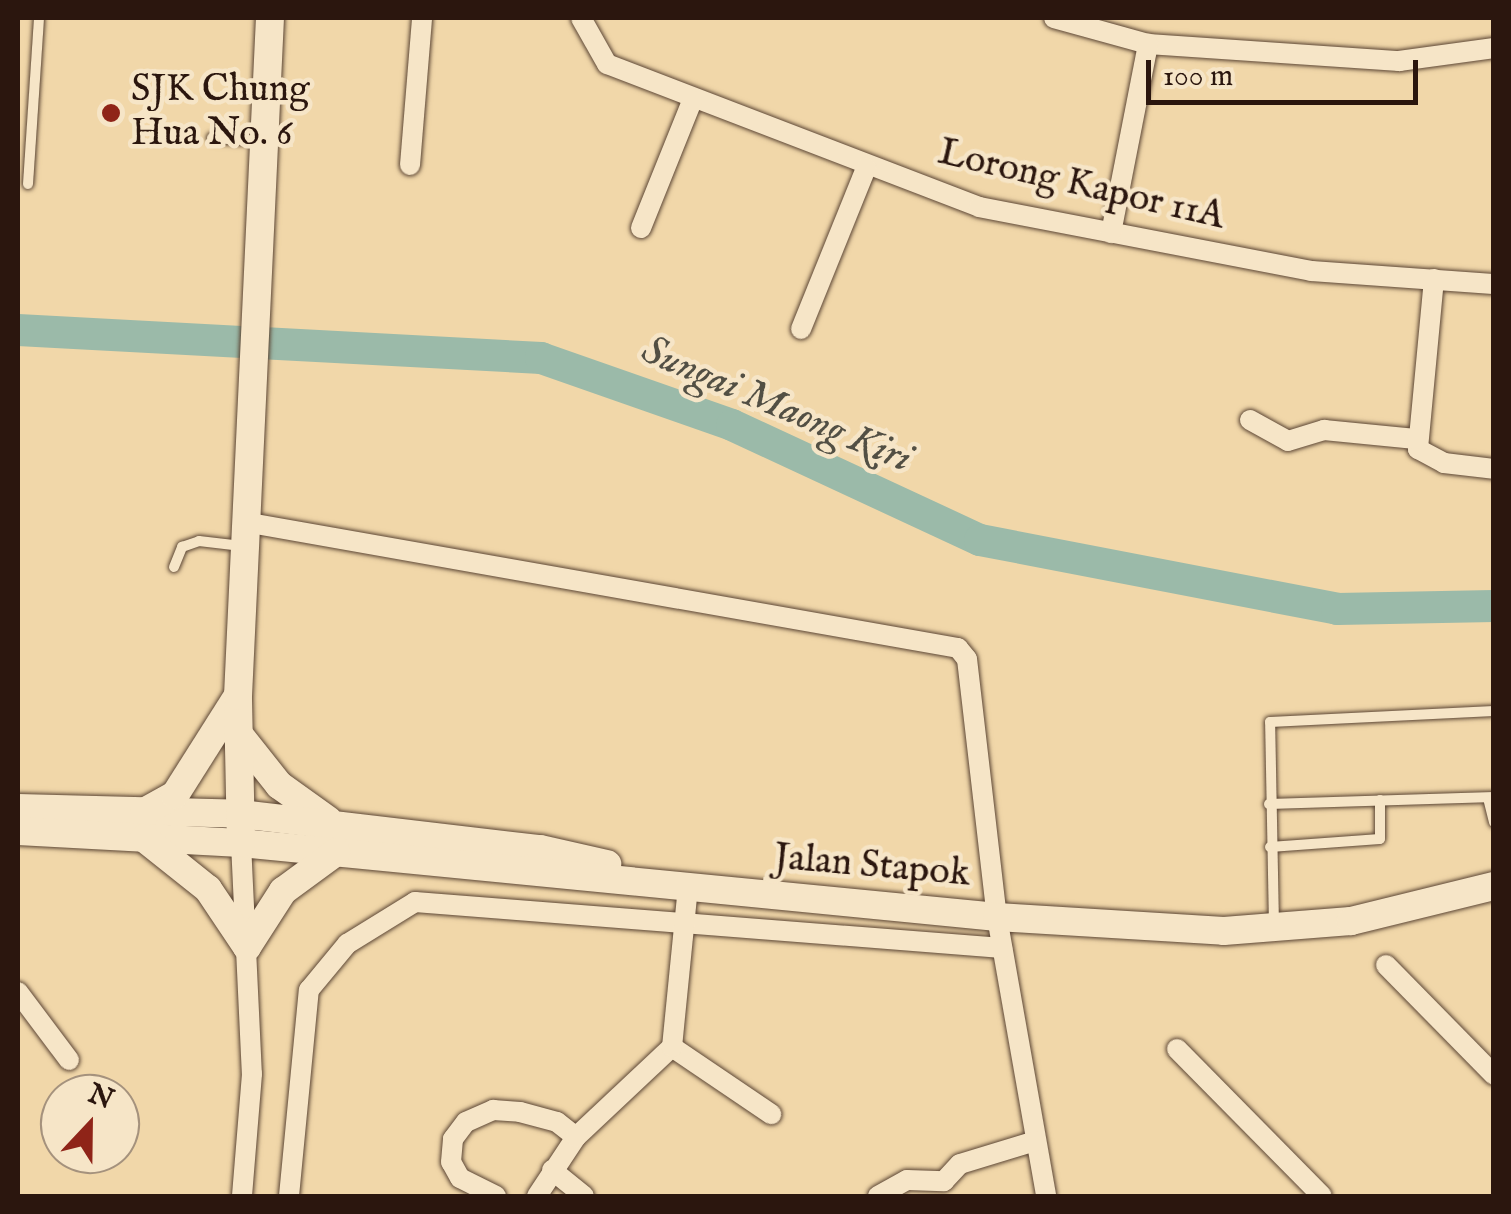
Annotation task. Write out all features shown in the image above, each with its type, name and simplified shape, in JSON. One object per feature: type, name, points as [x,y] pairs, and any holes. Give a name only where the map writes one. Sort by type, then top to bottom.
[{"type":"main road","points":[[241,843],[238,696],[249,535],[270,18]]},
{"type":"main road","points":[[144,825],[175,794],[238,696]]},
{"type":"main road","points":[[237,732],[300,802],[338,826],[362,830]]},
{"type":"main road","points":[[18,808],[144,825],[208,889],[247,947],[283,890],[336,852]]},
{"type":"main road","points":[[18,831],[144,825],[240,814],[540,849],[615,865],[635,877]]},
{"type":"main road","name":"Jalan Stapok","points":[[144,825],[241,843],[635,877],[688,887],[998,917],[1274,929],[1351,921],[1494,886]]},
{"type":"street","points":[[410,165],[422,18]]},
{"type":"street","name":"Lorong Kapor 11A","points":[[581,18],[607,64],[692,102],[978,207],[1311,270],[1494,284]]},
{"type":"street","points":[[1054,18],[1148,44],[1399,60],[1494,48]]},
{"type":"street","points":[[1112,233],[1148,44]]},
{"type":"street","points":[[641,228],[692,102]]},
{"type":"street","points":[[802,328],[866,168]]},
{"type":"street","points":[[1434,279],[1418,449],[1444,463],[1494,469]]},
{"type":"street","points":[[1250,420],[1288,442],[1324,430],[1416,439]]},
{"type":"street","points":[[249,535],[958,648],[967,659],[1002,948],[1046,1196]]},
{"type":"street","points":[[241,843],[252,1074],[242,1196]]},
{"type":"street","points":[[538,1196],[576,1137],[672,1047],[688,887]]},
{"type":"street","points":[[289,1196],[309,990],[367,928],[415,902],[1002,948]]},
{"type":"street","points":[[1386,965],[1494,1074]]},
{"type":"street","points":[[18,992],[69,1060]]},
{"type":"street","points":[[672,1047],[771,1114]]},
{"type":"street","points":[[1177,1050],[1322,1196]]},
{"type":"street","points":[[496,1196],[460,1178],[450,1162],[453,1139],[466,1122],[493,1110],[520,1112],[556,1122],[576,1137]]},
{"type":"street","points":[[944,1180],[960,1164],[1035,1142]]},
{"type":"street","points":[[552,1170],[584,1196]]},
{"type":"street","points":[[878,1196],[908,1180],[944,1180],[962,1196]]},
{"type":"lane","points":[[28,184],[38,18]]},
{"type":"lane","points":[[18,114],[32,116]]},
{"type":"lane","points":[[212,138],[264,141]]},
{"type":"lane","points":[[174,567],[182,547],[249,535]]},
{"type":"lane","points":[[1274,929],[1267,730],[1279,716],[1494,712]]},
{"type":"lane","points":[[1269,804],[1491,798],[1494,822]]},
{"type":"lane","points":[[1270,846],[1380,840],[1380,800]]},
{"type":"waterway","name":"Sungai Maong Kiri","points":[[18,330],[541,358],[732,425],[980,540],[1337,609],[1494,606]]},
{"type":"place","name":"SJK Chung Hua No. 6","points":[[111,113]]}]
